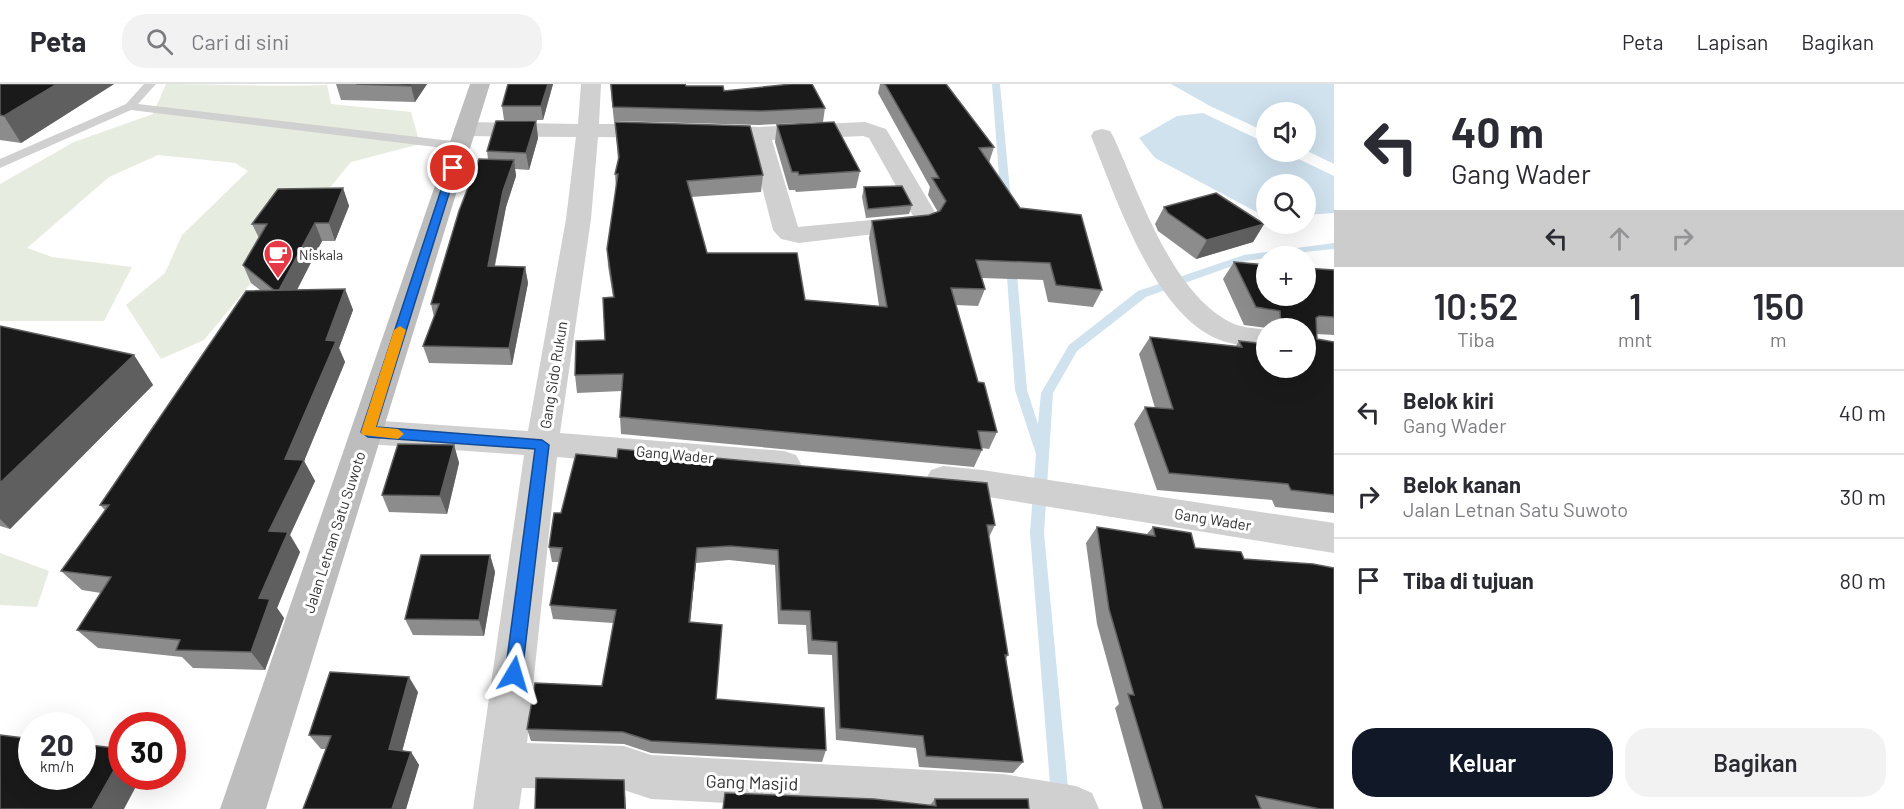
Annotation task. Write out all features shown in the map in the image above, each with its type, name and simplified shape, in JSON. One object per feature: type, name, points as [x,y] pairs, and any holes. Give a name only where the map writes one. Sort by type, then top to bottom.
[{"type":"main road","name":"Jalan Letnan Satu Suwoto","points":[[243,809],[480,84]]},
{"type":"street","name":"Gang Sido Rukun","points":[[496,809],[542,445],[581,201],[589,129],[591,84]]},
{"type":"street","points":[[462,137],[589,129],[759,134],[865,129],[878,134],[927,219],[924,222],[813,234],[790,234],[786,230],[759,134]]},
{"type":"street","points":[[1102,136],[1162,268],[1189,304],[1222,330],[1256,338]]},
{"type":"street","name":"Gang Wader","points":[[368,432],[659,452],[815,468]]},
{"type":"street","name":"Gang Wader","points":[[911,476],[982,483],[1334,538]]},
{"type":"street","name":"Gang Masjid","points":[[502,765],[624,768],[651,777],[1003,797],[1076,809]]},
{"type":"lane","points":[[0,164],[130,106],[150,84]]},
{"type":"lane","points":[[130,106],[462,137]]},
{"type":"shaded area","points":[[166,84],[327,85],[331,104],[411,112],[420,144],[351,162],[204,340],[161,359],[126,305],[165,273],[182,235],[248,171],[235,163],[158,155],[109,177],[27,248],[52,257],[132,267],[104,321],[0,321],[0,184],[74,142],[153,114]]},
{"type":"shaded area","points":[[0,553],[49,571],[37,607],[0,605]]},
{"type":"water","points":[[1171,84],[1334,84],[1334,164],[1316,155],[1316,102],[1256,102],[1256,127],[1210,106]]},
{"type":"water","points":[[1203,113],[1256,138],[1256,162],[1305,162],[1334,176],[1334,213],[1316,214],[1316,174],[1256,174],[1256,212],[1155,158],[1139,138],[1177,116]]},
{"type":"building","points":[[0,84],[57,84],[4,116],[0,115]]},
{"type":"building","points":[[356,84],[412,84],[411,86]]},
{"type":"building","points":[[508,84],[548,84],[541,106],[502,106]]},
{"type":"building","points":[[611,84],[723,86],[724,91],[812,84],[825,108],[760,111],[613,107]]},
{"type":"building","points":[[885,84],[946,84],[994,147],[979,148],[1020,208],[1081,215],[1102,290],[1056,285],[1050,263],[976,260],[985,289],[951,288],[978,382],[984,383],[997,432],[978,431],[982,450],[620,417],[623,374],[575,375],[576,341],[605,340],[603,298],[614,297],[607,249],[618,174],[615,174],[619,157],[615,122],[750,126],[763,175],[687,181],[707,253],[797,253],[805,300],[887,307],[872,221],[929,215],[940,211],[946,201],[932,178],[939,178]]},
{"type":"building","points":[[496,121],[536,121],[526,153],[487,151]]},
{"type":"building","points":[[834,122],[860,171],[799,175],[798,172],[792,172],[777,125]]},
{"type":"building","points":[[479,159],[514,160],[503,191],[488,266],[525,267],[509,348],[423,346],[439,304],[431,304],[459,211]]},
{"type":"building","points":[[902,186],[912,205],[868,209],[864,187]]},
{"type":"building","points":[[343,188],[329,223],[315,223],[279,290],[274,290],[243,265],[267,224],[252,224],[278,189]]},
{"type":"building","points":[[1216,193],[1256,219],[1256,226],[1207,240],[1168,213],[1164,207]]},
{"type":"building","points":[[1234,262],[1256,264],[1256,306],[1316,306],[1316,269],[1334,270],[1334,317],[1280,318],[1280,311],[1256,307]]},
{"type":"building","points":[[345,289],[326,340],[336,341],[285,459],[304,460],[269,531],[288,532],[259,598],[270,599],[251,652],[176,650],[180,640],[77,630],[111,577],[61,571],[109,505],[100,505],[246,291]]},
{"type":"building","points":[[1316,318],[1317,339],[1334,342],[1334,495],[1291,490],[1288,484],[1169,473],[1145,407],[1173,409],[1150,337],[1242,347],[1239,341],[1256,343],[1256,378],[1316,378]]},
{"type":"building","points":[[0,326],[134,355],[0,483]]},
{"type":"building","points":[[398,444],[454,445],[440,496],[382,495]]},
{"type":"building","points":[[618,449],[987,483],[995,525],[987,525],[1023,762],[926,756],[923,736],[840,728],[837,642],[812,640],[810,611],[781,610],[778,550],[730,546],[697,548],[689,622],[722,625],[716,699],[824,708],[826,750],[651,741],[623,732],[527,729],[535,683],[602,686],[616,610],[550,605],[562,548],[549,547],[554,513],[561,513],[576,454],[617,458]]},
{"type":"building","points":[[1097,527],[1155,536],[1153,527],[1191,533],[1195,548],[1241,552],[1244,559],[1313,564],[1334,568],[1334,809],[1320,809],[1256,796],[1261,809],[1163,809],[1128,694],[1134,695],[1109,609]]},
{"type":"building","points":[[421,555],[490,555],[479,620],[405,619]]},
{"type":"building","points":[[330,672],[409,677],[389,749],[411,752],[392,809],[303,809],[331,736],[309,735]]},
{"type":"building","points":[[0,735],[18,737],[18,790],[96,790],[96,746],[108,747],[108,781],[92,809],[0,809]]},
{"type":"building","points":[[536,778],[624,780],[625,809],[535,809]]},
{"type":"building","points":[[725,793],[874,799],[936,806],[935,799],[1028,799],[1029,809],[723,809]]},
{"type":"waterway","points":[[996,84],[1006,202]]},
{"type":"waterway","points":[[1061,809],[1037,533],[1047,393],[1073,348],[1142,294],[1244,258],[1334,246]]},
{"type":"waterway","points":[[1011,263],[1021,390],[1040,450]]},
{"type":"slow traffic","points":[[398,434],[368,432],[400,330]]},
{"type":"place","name":"Niskala","points":[[278,280]]},
{"type":"route","points":[[453,168],[368,432],[542,445],[514,674]]}]
